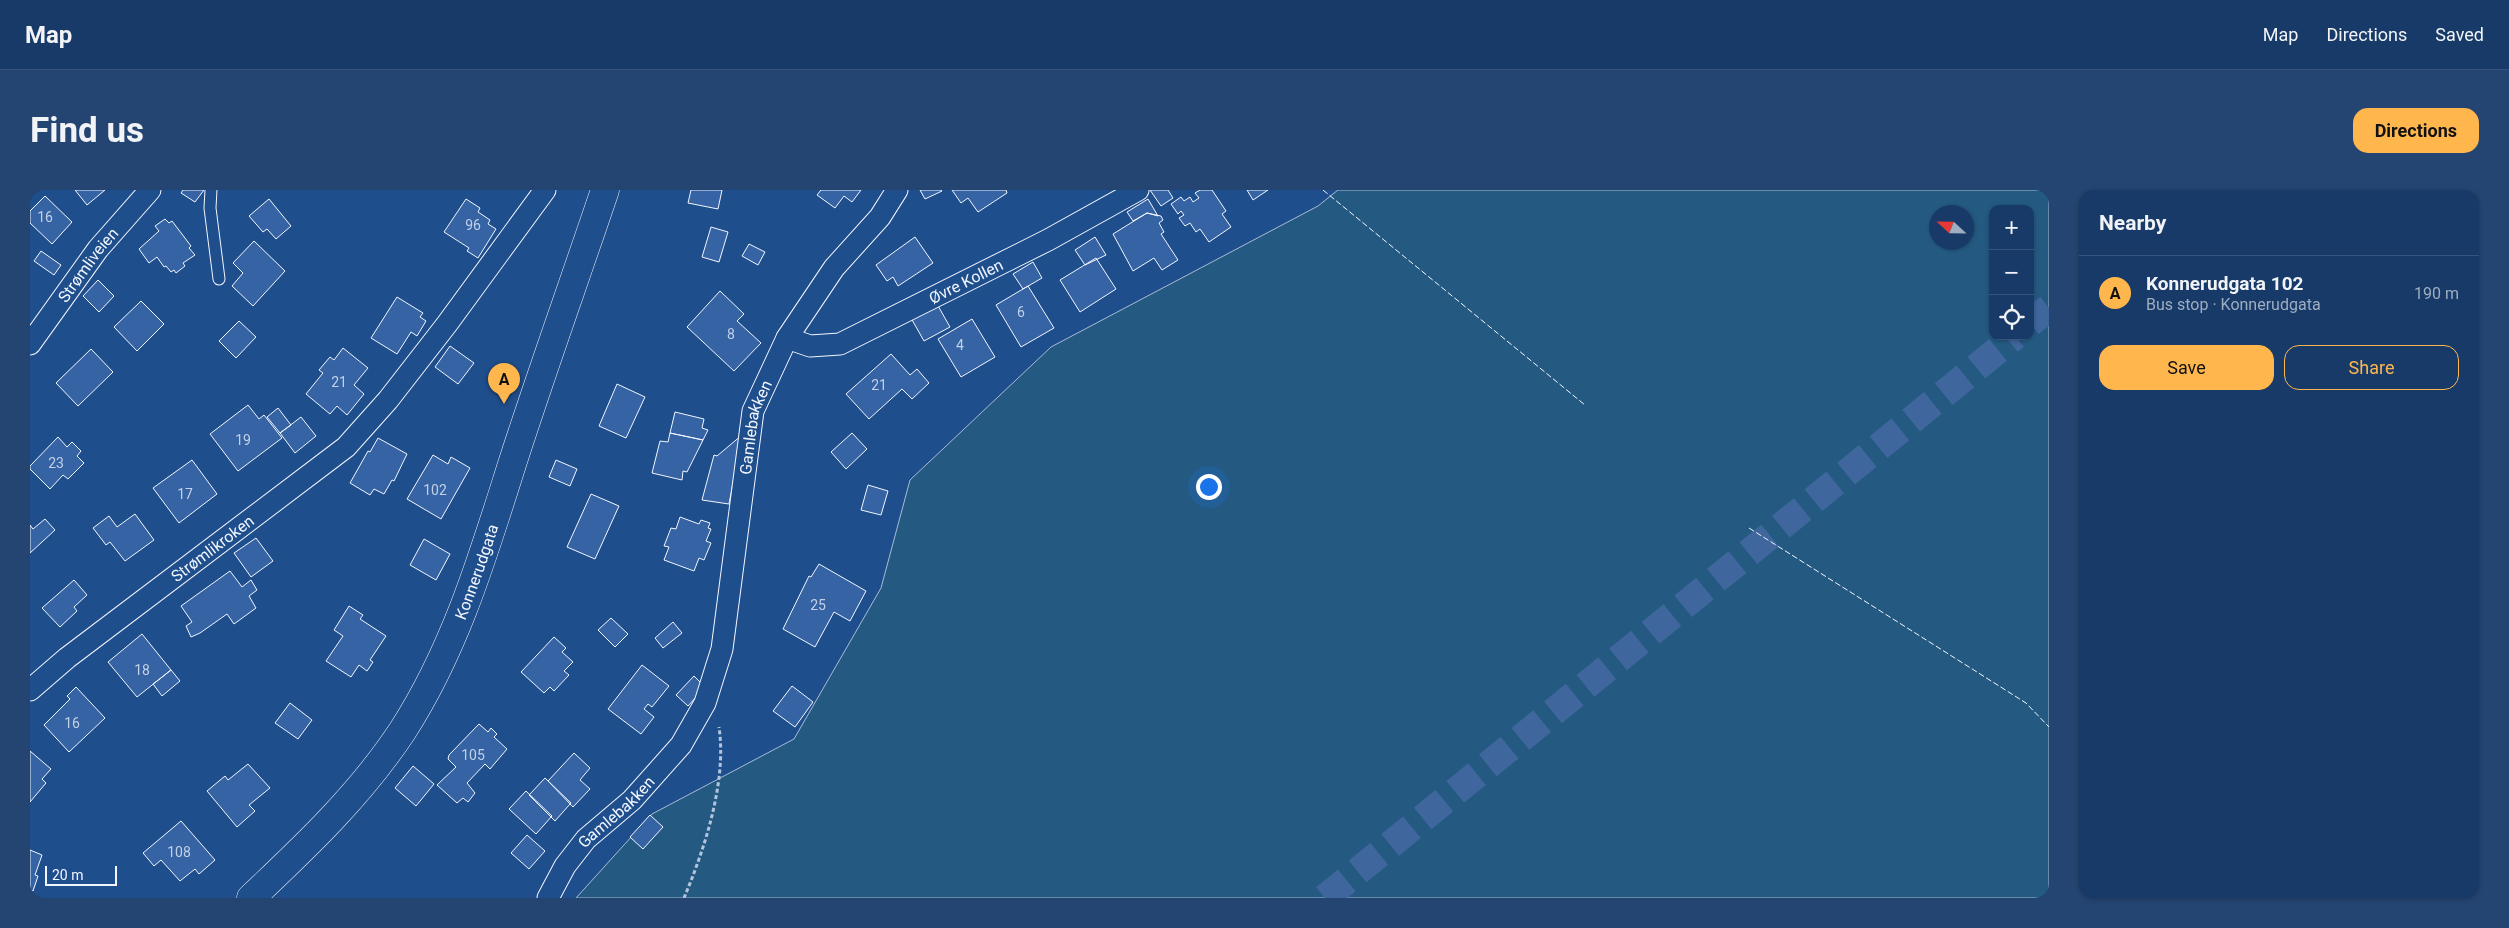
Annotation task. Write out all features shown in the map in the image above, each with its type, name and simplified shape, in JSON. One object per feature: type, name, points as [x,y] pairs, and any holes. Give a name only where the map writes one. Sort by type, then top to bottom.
[{"type":"main road","name":"Konnerudgata","points":[[251,898],[326,826],[368,778],[402,731],[438,668],[476,579],[605,190]]},
{"type":"street","name":"Strømliveien","points":[[30,344],[98,248],[150,190]]},
{"type":"street","name":"Strømlikroken","points":[[30,690],[67,658],[346,447],[388,400],[545,190]]},
{"type":"street","name":"Gamlebakken","points":[[548,898],[565,866],[586,838],[632,800],[681,744],[706,703],[722,649],[753,411],[787,338],[834,268],[880,217],[896,190]]},
{"type":"street","name":"Øvre Kollen","points":[[787,338],[810,346],[840,344],[1048,240],[1138,190]]},
{"type":"lane","points":[[211,190],[210,208],[219,279]]},
{"type":"path","points":[[684,898],[708,831],[719,773],[721,750],[719,728],[713,712],[706,703]]},
{"type":"shaded area","points":[[1338,190],[2049,190],[2049,898],[576,898],[652,814],[794,739],[881,588],[910,480],[1051,347],[1318,206]]},
{"type":"building","points":[[75,190],[105,190],[87,205]]},
{"type":"building","points":[[183,190],[204,190],[195,202],[181,193]]},
{"type":"building","points":[[691,190],[722,190],[718,209],[688,203]]},
{"type":"building","points":[[821,190],[861,190],[852,202],[844,196],[835,208],[817,195]]},
{"type":"building","points":[[920,190],[941,190],[942,191],[925,199]]},
{"type":"building","points":[[952,190],[1006,190],[1007,193],[978,212],[968,198],[961,203]]},
{"type":"building","points":[[1150,190],[1168,190],[1173,198],[1161,206]]},
{"type":"building","points":[[1200,190],[1212,190],[1226,211],[1222,214],[1231,227],[1209,242],[1200,229],[1196,232],[1190,223],[1185,226],[1179,218],[1184,215],[1181,211],[1178,214],[1171,204],[1181,197],[1184,201],[1190,197],[1193,202],[1199,198],[1195,193]]},
{"type":"building","points":[[1247,190],[1268,190],[1253,200]]},
{"type":"building","points":[[45,196],[72,222],[52,244],[30,223],[30,211]]},
{"type":"building","points":[[269,199],[291,226],[276,239],[267,229],[263,232],[249,216]]},
{"type":"building","points":[[466,199],[480,208],[478,212],[490,220],[488,224],[496,229],[478,258],[467,251],[469,248],[444,232]]},
{"type":"building","points":[[1148,199],[1158,216],[1147,213],[1133,221],[1127,212]]},
{"type":"building","points":[[1147,213],[1161,216],[1163,220],[1159,223],[1164,232],[1161,234],[1178,260],[1162,270],[1154,258],[1133,271],[1113,234]]},
{"type":"building","points":[[165,219],[169,223],[172,221],[191,246],[189,248],[195,255],[183,263],[185,266],[176,273],[174,270],[171,272],[166,266],[164,267],[157,257],[149,263],[139,249],[159,231],[155,226]]},
{"type":"building","points":[[711,227],[728,232],[719,262],[702,257]]},
{"type":"building","points":[[915,237],[933,263],[898,286],[893,277],[887,281],[876,265]]},
{"type":"building","points":[[1095,237],[1106,255],[1085,265],[1075,250]]},
{"type":"building","points":[[254,241],[285,271],[253,306],[232,286],[243,273],[233,263]]},
{"type":"building","points":[[749,244],[765,252],[758,265],[742,256]]},
{"type":"building","points":[[41,251],[61,265],[54,275],[34,261]]},
{"type":"building","points":[[1096,258],[1116,289],[1080,312],[1060,280]]},
{"type":"building","points":[[1033,262],[1042,278],[1023,289],[1013,274]]},
{"type":"building","points":[[98,280],[114,296],[99,312],[83,296]]},
{"type":"building","points":[[1028,286],[1054,328],[1021,347],[996,305]]},
{"type":"building","points":[[720,291],[744,314],[737,321],[761,343],[734,371],[687,327]]},
{"type":"building","points":[[397,297],[423,313],[420,317],[426,321],[417,336],[411,332],[397,354],[371,338]]},
{"type":"building","points":[[141,301],[164,324],[137,351],[114,327]]},
{"type":"building","points":[[937,304],[950,327],[924,341],[911,318]]},
{"type":"building","points":[[972,319],[995,357],[961,377],[938,339]]},
{"type":"building","points":[[239,321],[256,337],[236,358],[219,341]]},
{"type":"building","points":[[450,346],[474,363],[458,384],[435,367]]},
{"type":"building","points":[[343,348],[368,368],[354,385],[364,394],[347,415],[337,406],[330,414],[306,394],[323,373],[319,370],[330,357],[334,360]]},
{"type":"building","points":[[91,349],[113,372],[78,406],[56,383]]},
{"type":"building","points":[[891,354],[910,375],[917,369],[929,383],[912,399],[902,389],[869,419],[846,394]]},
{"type":"building","points":[[617,384],[645,397],[626,438],[599,426]]},
{"type":"building","points":[[248,405],[259,419],[264,415],[282,438],[238,471],[210,434]]},
{"type":"building","points":[[278,408],[291,425],[280,433],[267,417]]},
{"type":"building","points":[[675,412],[704,419],[702,428],[708,430],[703,440],[670,433]]},
{"type":"building","points":[[301,417],[316,436],[295,453],[280,433]]},
{"type":"building","points":[[670,433],[703,440],[687,472],[683,471],[682,480],[652,473],[660,441],[668,442]]},
{"type":"building","points":[[852,433],[867,449],[846,469],[831,452]]},
{"type":"building","points":[[742,435],[729,504],[702,500],[714,455],[717,456]]},
{"type":"building","points":[[58,437],[67,447],[72,442],[81,451],[77,456],[84,463],[68,479],[63,475],[50,489],[30,469],[30,466]]},
{"type":"building","points":[[378,438],[407,454],[394,481],[392,480],[384,494],[374,489],[370,495],[350,483],[368,451],[370,452]]},
{"type":"building","points":[[433,455],[448,464],[451,457],[470,468],[441,519],[407,499]]},
{"type":"building","points":[[192,460],[217,494],[179,523],[153,488]]},
{"type":"building","points":[[556,460],[577,469],[570,486],[549,477]]},
{"type":"building","points":[[868,485],[888,491],[881,515],[861,510]]},
{"type":"building","points":[[591,494],[619,506],[595,559],[567,547]]},
{"type":"building","points":[[135,514],[154,540],[125,561],[110,542],[106,545],[93,528],[109,516],[117,527]]},
{"type":"building","points":[[680,517],[699,524],[701,520],[710,523],[708,528],[711,529],[706,541],[711,543],[704,560],[699,558],[694,571],[664,560],[669,547],[664,546],[671,528],[676,529]]},
{"type":"building","points":[[45,519],[55,530],[30,553],[30,525],[33,529]]},
{"type":"building","points":[[256,538],[273,561],[251,577],[234,553]]},
{"type":"building","points":[[424,539],[450,554],[436,580],[410,565]]},
{"type":"building","points":[[819,564],[866,591],[850,621],[834,612],[815,647],[783,629],[809,576],[811,577]]},
{"type":"building","points":[[230,571],[242,587],[251,580],[257,590],[249,596],[256,608],[234,624],[227,614],[191,637],[186,626],[192,622],[181,606]]},
{"type":"building","points":[[74,580],[87,595],[74,607],[77,611],[60,627],[42,608]]},
{"type":"building","points":[[349,606],[363,615],[360,619],[386,636],[370,660],[373,662],[367,671],[359,665],[351,677],[326,661],[343,636],[334,630]]},
{"type":"building","points":[[611,618],[628,634],[615,647],[598,630]]},
{"type":"building","points":[[673,622],[682,633],[663,648],[655,638]]},
{"type":"building","points":[[142,634],[171,670],[137,697],[108,662]]},
{"type":"building","points":[[554,637],[566,648],[562,652],[573,662],[564,671],[569,675],[554,691],[550,687],[544,693],[521,672]]},
{"type":"building","points":[[642,665],[669,686],[652,707],[648,704],[644,709],[654,717],[641,734],[608,709]]},
{"type":"building","points":[[171,670],[180,681],[162,696],[153,684]]},
{"type":"building","points":[[694,676],[705,687],[688,706],[676,695]]},
{"type":"building","points":[[792,686],[813,702],[795,727],[773,711]]},
{"type":"building","points":[[76,687],[105,718],[69,752],[44,725],[70,699],[67,696]]},
{"type":"building","points":[[290,703],[312,720],[298,739],[275,723]]},
{"type":"building","points":[[479,724],[488,732],[491,728],[497,734],[494,737],[507,749],[490,769],[485,764],[467,783],[475,793],[468,802],[463,798],[457,803],[437,785],[456,767],[448,759],[449,755]]},
{"type":"building","points":[[30,751],[51,769],[42,779],[46,783],[30,802]]},
{"type":"building","points":[[574,753],[590,768],[580,780],[590,789],[573,807],[548,781]]},
{"type":"building","points":[[248,764],[270,788],[249,805],[255,811],[237,827],[207,791],[225,776],[228,780]]},
{"type":"building","points":[[413,766],[434,784],[416,806],[395,788]]},
{"type":"building","points":[[545,778],[571,803],[555,821],[529,795]]},
{"type":"building","points":[[526,791],[552,816],[536,834],[509,809]]},
{"type":"building","points":[[650,815],[663,827],[643,849],[630,837]]},
{"type":"building","points":[[181,821],[215,860],[199,874],[195,869],[180,881],[161,860],[154,866],[143,853]]},
{"type":"building","points":[[527,835],[545,851],[529,869],[511,853]]},
{"type":"building","points":[[30,850],[42,855],[35,875],[38,876],[33,891],[30,890]]},
{"type":"tunnel","points":[[2034,320],[2049,308]]},
{"type":"tunnel","points":[[1325,898],[2010,340]]},
{"type":"fence","points":[[1323,190],[1585,405]]},
{"type":"fence","points":[[1749,528],[2026,703],[2049,727]]},
{"type":"place","name":"Konnerudgata 102","points":[[504,404]]}]
